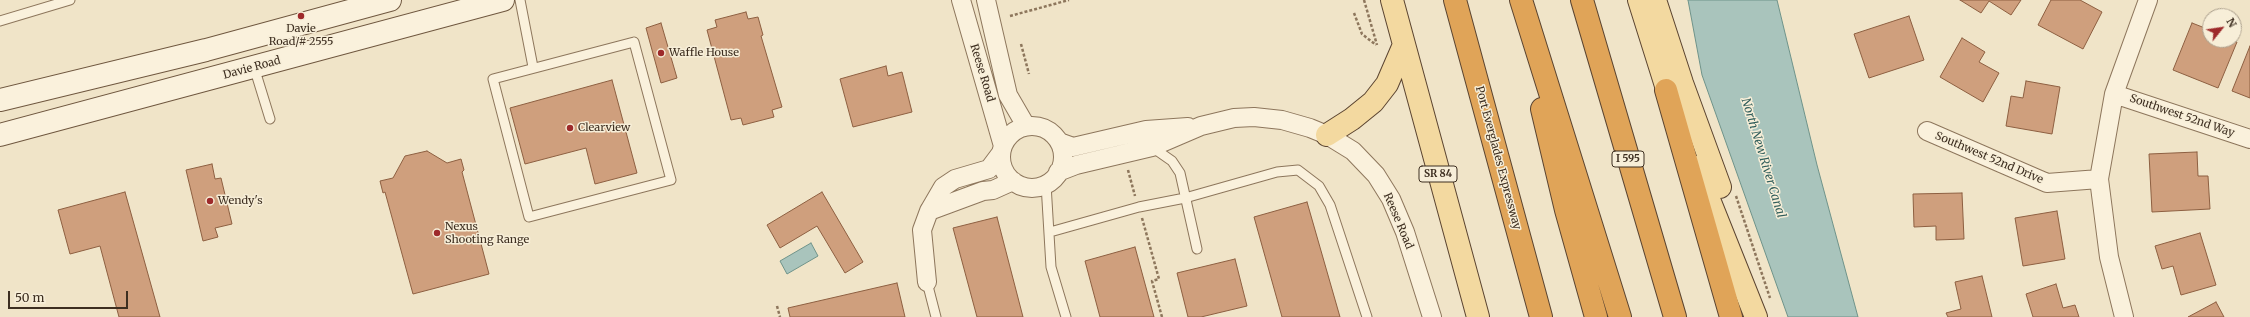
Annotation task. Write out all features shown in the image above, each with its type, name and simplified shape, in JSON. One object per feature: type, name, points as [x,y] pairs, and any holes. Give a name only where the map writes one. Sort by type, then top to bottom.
[{"type":"highway","name":"Port Everglades Expressway","points":[[1455,0],[1541,317]]},
{"type":"highway","points":[[1515,0],[1566,210],[1596,317]]},
{"type":"highway","points":[[1522,0],[1620,317]]},
{"type":"highway","name":"I 595","points":[[1582,0],[1675,317]]},
{"type":"highway","points":[[1666,90],[1732,317]]},
{"type":"main road","points":[[0,100],[206,50],[390,0]]},
{"type":"main road","name":"Davie Road","points":[[3,134],[503,0]]},
{"type":"main road","name":"SR 84","points":[[1392,0],[1403,47],[1478,317]]},
{"type":"main road","points":[[1639,0],[1666,90],[1757,317]]},
{"type":"main road","points":[[1655,0],[1682,83],[1730,217],[1757,317]]},
{"type":"main road","points":[[1327,135],[1352,119],[1373,102],[1387,84],[1403,47]]},
{"type":"main road","points":[[0,110],[3,134]]},
{"type":"street","name":"Reese Road","points":[[961,0],[1002,149]]},
{"type":"street","name":"Reese Road","points":[[986,0],[1008,95],[1026,126]]},
{"type":"street","points":[[2124,317],[2109,257],[2099,178],[2114,94],[2148,0]]},
{"type":"street","name":"Southwest 52nd Way","points":[[2114,94],[2250,139]]},
{"type":"street","name":"Reese Road","points":[[1059,142],[1073,146],[1146,130],[1201,126],[1234,118],[1254,117],[1282,120],[1310,128],[1327,135],[1353,151],[1376,175],[1391,199],[1404,232],[1432,317]]},
{"type":"street","points":[[927,282],[922,230],[929,211],[944,187],[955,179],[989,169],[1012,133],[1026,126],[1045,129],[1053,134],[1059,142],[1063,157],[1052,178],[1029,187],[1013,181],[1004,168],[1002,149]]},
{"type":"street","name":"Reese Road","points":[[1052,178],[1076,165],[1152,147],[1201,126]]},
{"type":"street","name":"Southwest 52nd Drive","points":[[1927,131],[2047,183],[2099,178]]},
{"type":"street","points":[[929,211],[983,191],[993,190],[1013,181]]},
{"type":"lane","points":[[0,21],[70,0]]},
{"type":"lane","points":[[520,0],[533,67]]},
{"type":"lane","points":[[634,42],[671,180],[529,217],[493,79],[533,67],[634,42]]},
{"type":"lane","points":[[254,67],[270,119]]},
{"type":"lane","points":[[1152,147],[1172,161],[1180,173],[1197,249]]},
{"type":"lane","points":[[1050,232],[1138,207],[1185,198],[1278,172],[1298,170],[1319,186],[1330,205],[1367,317]]},
{"type":"lane","points":[[1052,178],[1047,216],[1050,232],[1051,267],[1066,317]]},
{"type":"lane","points":[[927,282],[936,317]]},
{"type":"path","points":[[1010,16],[1069,0]]},
{"type":"path","points":[[1354,13],[1362,34],[1377,45],[1364,0]]},
{"type":"path","points":[[1021,44],[1029,74]]},
{"type":"path","points":[[1124,154],[1159,279],[1152,281],[1162,317]]},
{"type":"path","points":[[777,306],[780,317]]},
{"type":"water","name":"North New River Canal","points":[[1688,0],[1777,0],[1817,165],[1858,317],[1788,317],[1702,75]]},
{"type":"water","points":[[811,243],[818,256],[787,274],[780,261]]},
{"type":"building","points":[[1960,0],[2021,0],[2011,15],[1989,1],[1981,13]]},
{"type":"building","points":[[2051,0],[2080,0],[2102,12],[2083,49],[2038,25]]},
{"type":"building","points":[[746,12],[748,19],[758,17],[763,35],[761,36],[782,107],[772,110],[774,117],[743,125],[741,118],[731,120],[707,30],[717,27],[715,20]]},
{"type":"building","points":[[1909,16],[1924,60],[1869,78],[1854,34]]},
{"type":"building","name":"Waffle House","points":[[661,23],[677,78],[661,83],[646,28]]},
{"type":"building","points":[[2192,23],[2202,27],[2202,48],[2235,48],[2218,88],[2173,70]]},
{"type":"building","points":[[1962,38],[1985,52],[1979,62],[1999,73],[1983,102],[1940,77]]},
{"type":"building","points":[[2250,46],[2250,98],[2232,91]]},
{"type":"building","points":[[886,66],[888,76],[902,72],[912,112],[853,127],[840,79]]},
{"type":"building","name":"Clearview","points":[[612,80],[637,173],[595,184],[586,148],[525,164],[510,108]]},
{"type":"building","points":[[2026,81],[2060,87],[2052,134],[2006,126],[2011,96],[2023,98]]},
{"type":"building","name":"Nexus Shooting Range","points":[[427,151],[447,163],[461,159],[464,170],[462,172],[489,274],[413,294],[385,192],[383,193],[380,181],[393,178],[405,156]]},
{"type":"building","points":[[2197,152],[2198,176],[2208,176],[2210,209],[2152,212],[2149,154]]},
{"type":"building","name":"Wendy's","points":[[212,164],[215,179],[221,178],[232,224],[215,228],[218,237],[203,241],[186,170]]},
{"type":"building","points":[[125,192],[160,317],[119,317],[100,246],[70,254],[58,210]]},
{"type":"building","points":[[822,192],[863,262],[845,273],[817,226],[780,248],[767,225]]},
{"type":"building","points":[[1962,193],[1964,239],[1936,240],[1936,226],[1914,227],[1913,194]]},
{"type":"building","points":[[1307,202],[1340,317],[1282,317],[1254,217]]},
{"type":"building","points":[[2057,211],[2065,259],[2023,266],[2015,218]]},
{"type":"building","points":[[997,217],[1023,317],[977,317],[953,228]]},
{"type":"building","points":[[2200,233],[2216,285],[2181,295],[2173,266],[2162,269],[2155,246]]},
{"type":"building","points":[[1135,247],[1154,317],[1100,317],[1085,261]]},
{"type":"building","points":[[1235,259],[1247,306],[1201,317],[1188,317],[1177,273]]},
{"type":"building","points":[[1982,276],[1992,317],[1948,317],[1946,313],[1961,309],[1955,282]]},
{"type":"building","points":[[897,283],[905,317],[790,317],[788,308]]},
{"type":"building","points":[[2056,284],[2063,308],[2075,305],[2079,317],[2033,317],[2026,294]]},
{"type":"building","points":[[2216,302],[2224,317],[2188,317]]},
{"type":"place","name":"Davie Road/# 2555","points":[[301,16]]},
{"type":"place","name":"Waffle House","points":[[661,53]]},
{"type":"place","name":"Clearview","points":[[570,128]]},
{"type":"place","name":"Wendy's","points":[[210,201]]},
{"type":"place","name":"Nexus Shooting Range","points":[[437,233]]}]
